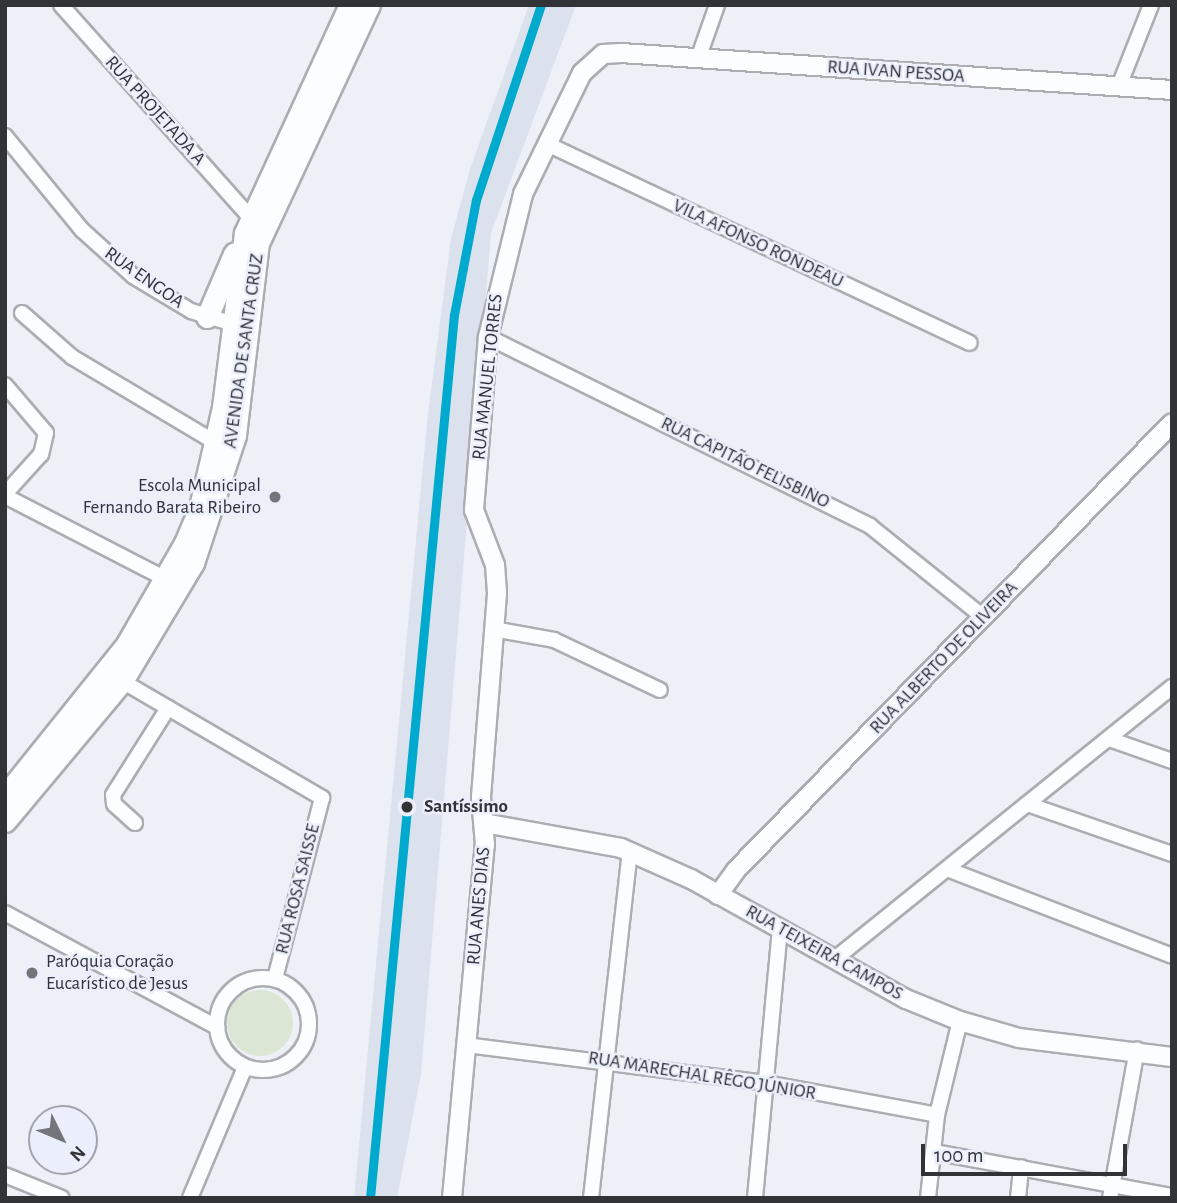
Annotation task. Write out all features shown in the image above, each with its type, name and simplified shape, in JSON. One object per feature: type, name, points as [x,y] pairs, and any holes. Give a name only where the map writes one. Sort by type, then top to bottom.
[{"type":"main road","name":"AVENIDA DE SANTA CRUZ","points":[[5,821],[122,681],[173,604],[211,519],[235,435],[239,321],[247,225],[350,5]]},
{"type":"main road","name":"AVENIDA DE SANTA CRUZ","points":[[5,796],[107,672],[166,579],[201,508],[239,321],[258,243],[270,209],[369,5]]},
{"type":"main road","points":[[207,317],[247,225]]},
{"type":"street","name":"RUA PROJETADA A","points":[[61,5],[247,225]]},
{"type":"street","points":[[698,59],[717,5]]},
{"type":"street","points":[[1119,86],[1151,5]]},
{"type":"street","name":"RUA IVAN PESSOA","points":[[621,53],[1172,90]]},
{"type":"street","name":"RUA MANUEL TORRES","points":[[479,535],[474,510],[488,337],[511,228],[547,144],[582,73],[603,54],[621,53]]},
{"type":"street","name":"RUA ENGOA","points":[[5,136],[104,252],[176,303],[207,317],[239,321]]},
{"type":"street","name":"VILA AFONSO RONDEAU","points":[[547,144],[970,343]]},
{"type":"street","points":[[22,313],[72,358],[216,443]]},
{"type":"street","name":"RUA CAPITÃO FELISBINO","points":[[488,337],[870,526],[983,617]]},
{"type":"street","points":[[5,385],[46,433],[41,454],[5,495],[166,579]]},
{"type":"street","name":"RUA ALBERTO DE OLIVEIRA","points":[[718,895],[736,870],[1172,423]]},
{"type":"street","name":"RUA ANES DIAS","points":[[453,1198],[484,823],[493,629],[495,565],[479,535]]},
{"type":"street","points":[[493,629],[554,640],[660,690]]},
{"type":"street","points":[[122,681],[168,709],[113,795],[114,804],[135,823]]},
{"type":"street","points":[[836,958],[1169,692]]},
{"type":"street","name":"RUA ROSA SAISSE","points":[[168,709],[321,798],[275,979]]},
{"type":"street","points":[[1109,739],[1172,761]]},
{"type":"street","points":[[1027,804],[1172,854]]},
{"type":"street","name":"RUA TEIXEIRA CAMPOS","points":[[484,823],[575,836],[631,852],[836,958],[906,999],[960,1021],[1019,1038],[1137,1049],[1172,1057]]},
{"type":"street","points":[[591,1198],[631,852]]},
{"type":"street","points":[[947,869],[1169,956]]},
{"type":"street","points":[[5,913],[217,1027]]},
{"type":"street","points":[[755,1198],[780,929]]},
{"type":"street","points":[[249,979],[275,979],[302,998],[308,1012],[306,1041],[281,1066],[245,1067],[225,1051],[217,1027],[218,1011],[236,986],[249,979]]},
{"type":"street","points":[[928,1198],[937,1115],[960,1021]]},
{"type":"street","name":"RUA MARECHAL RÊGO JÚNIOR","points":[[466,1045],[607,1060],[765,1083],[937,1115]]},
{"type":"street","points":[[1111,1190],[1137,1049]]},
{"type":"street","points":[[190,1198],[245,1067]]},
{"type":"street","points":[[933,1152],[1021,1167],[1111,1190],[1172,1196]]},
{"type":"street","points":[[1018,1198],[1021,1167]]},
{"type":"street","points":[[5,1175],[62,1198]]},
{"type":"shaded area","points":[[529,5],[576,5],[491,233],[421,1074],[397,1198],[354,1198],[428,413],[451,239],[470,169]]},
{"type":"green space","points":[[260,990],[273,992],[288,1005],[293,1023],[291,1036],[278,1051],[260,1056],[247,1054],[232,1041],[227,1023],[229,1010],[242,995]]},
{"type":"transit line","points":[[370,1198],[454,315],[476,200],[541,5]]},
{"type":"place","name":"Escola Municipal Fernando Barata Ribeiro","points":[[275,497]]},
{"type":"place","name":"Santíssimo","points":[[407,807]]},
{"type":"place","name":"Paróquia Coração Eucarístico de Jesus","points":[[32,973]]}]
